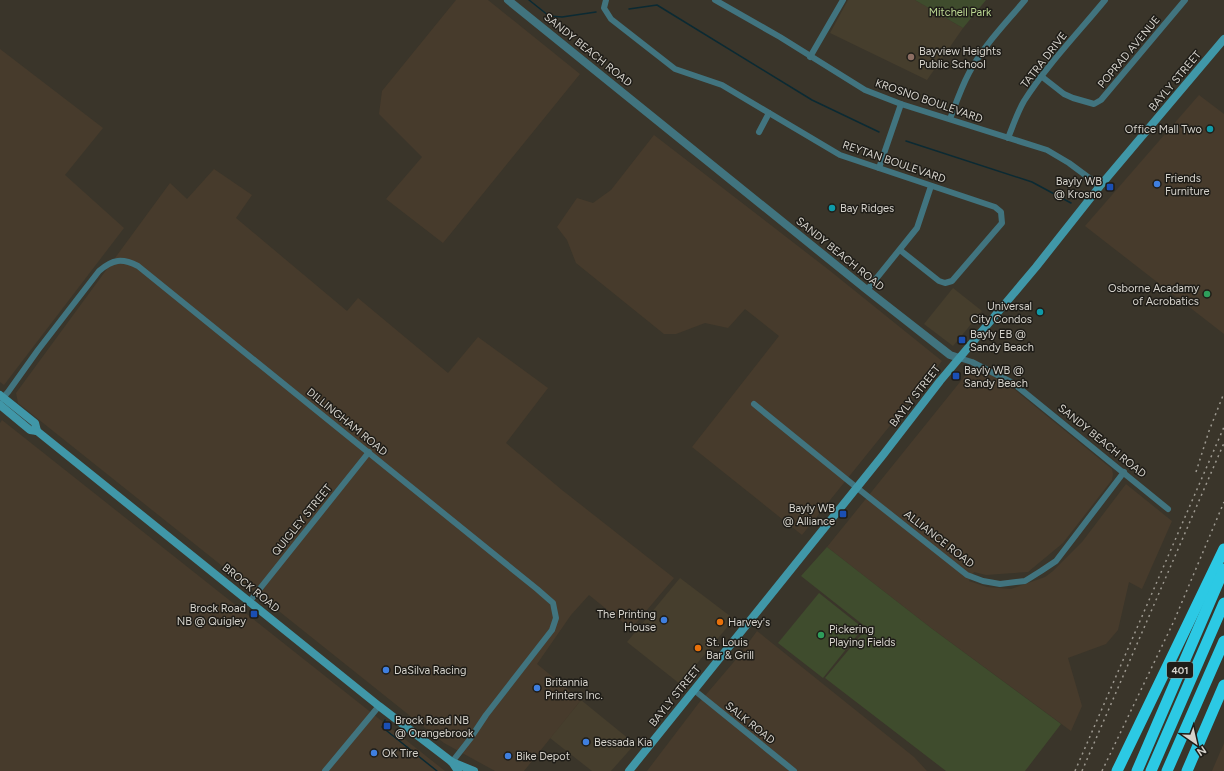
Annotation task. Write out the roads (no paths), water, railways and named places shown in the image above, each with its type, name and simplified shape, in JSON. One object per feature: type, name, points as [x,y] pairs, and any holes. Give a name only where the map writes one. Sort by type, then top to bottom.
[{"type":"highway","points":[[1117,771],[1224,549]]},
{"type":"highway","name":"401","points":[[1137,771],[1224,569]]},
{"type":"highway","name":"401","points":[[1151,771],[1224,603]]},
{"type":"highway","name":"401","points":[[1167,771],[1224,641]]},
{"type":"highway","points":[[1187,771],[1224,685]]},
{"type":"main road","name":"BAYLY STREET","points":[[629,771],[959,358],[1036,267],[1100,186],[1224,39]]},
{"type":"main road","name":"BROCK ROAD","points":[[1,400],[30,430],[37,431],[250,601],[378,706],[452,762],[474,771]]},
{"type":"main road","name":"BROCK ROAD","points":[[452,762],[458,771]]},
{"type":"street","name":"REYTAN BOULEVARD","points":[[606,0],[604,8],[611,19],[675,69],[722,85],[840,155],[995,207],[1001,212],[1002,223],[952,281],[945,283],[939,281],[900,250]]},
{"type":"street","name":"KROSNO BOULEVARD","points":[[715,0],[780,37],[865,90],[901,104],[1047,150],[1069,163],[1100,186]]},
{"type":"street","points":[[810,57],[843,0]]},
{"type":"street","points":[[950,119],[959,93],[979,56],[1025,0]]},
{"type":"street","name":"TATRA DRIVE","points":[[1008,138],[1015,118],[1023,102],[1041,76],[1105,0]]},
{"type":"street","name":"POPRAD AVENUE","points":[[1041,76],[1064,94],[1094,104],[1101,100],[1185,0]]},
{"type":"street","name":"SANDY BEACH ROAD","points":[[513,1],[867,290],[950,355],[972,362],[1013,383],[1168,509]]},
{"type":"street","points":[[879,168],[901,104]]},
{"type":"street","points":[[759,132],[769,113]]},
{"type":"street","points":[[867,290],[917,228],[931,186]]},
{"type":"street","name":"DILLINGHAM ROAD","points":[[1,400],[99,271],[106,265],[122,260],[138,266],[369,452],[553,603],[556,618],[552,630],[489,711],[452,762]]},
{"type":"street","name":"ALLIANCE ROAD","points":[[754,404],[856,488],[967,575],[983,581],[1000,584],[1025,580],[1056,561],[1124,472]]},
{"type":"street","name":"QUIGLEY STREET","points":[[250,601],[369,452]]},
{"type":"street","name":"SALK ROAD","points":[[694,690],[794,771]]},
{"type":"street","points":[[325,771],[378,706]]},
{"type":"waterway","points":[[529,0],[549,16],[562,17],[596,12]]},
{"type":"waterway","points":[[629,9],[657,5],[812,100],[879,132]]},
{"type":"waterway","points":[[906,141],[1032,182],[1071,203]]},
{"type":"waterway","points":[[385,720],[382,727],[437,771]]},
{"type":"railway","points":[[1196,472],[1209,431],[1224,393]]},
{"type":"railway","points":[[1075,771],[1224,427]]},
{"type":"railway","points":[[1082,771],[1224,443]]},
{"type":"railway","points":[[1102,771],[1174,621],[1224,502]]},
{"type":"place","name":"Bayview Heights Public School","points":[[911,57]]},
{"type":"place","name":"Office Mall Two","points":[[1210,129]]},
{"type":"place","name":"Friends Furniture","points":[[1157,184]]},
{"type":"place","name":"Bayly WB @ Krosno","points":[[1110,187]]},
{"type":"place","name":"Bay Ridges","points":[[832,208]]},
{"type":"place","name":"Osborne Acadamy of Acrobatics","points":[[1207,294]]},
{"type":"place","name":"Universal City Condos","points":[[1040,312]]},
{"type":"place","name":"Bayly EB @ Sandy Beach","points":[[962,340]]},
{"type":"place","name":"Bayly WB @ Sandy Beach","points":[[956,376]]},
{"type":"place","name":"Bayly WB @ Alliance","points":[[843,514]]},
{"type":"place","name":"Brock Road NB @ Quigley","points":[[254,614]]},
{"type":"place","name":"The Printing House","points":[[664,620]]},
{"type":"place","name":"Harvey's","points":[[720,622]]},
{"type":"place","name":"Pickering Playing Fields","points":[[821,635]]},
{"type":"place","name":"St. Louis Bar & Grill","points":[[698,648]]},
{"type":"place","name":"DaSilva Racing","points":[[386,670]]},
{"type":"place","name":"Britannia Printers Inc.","points":[[537,688]]},
{"type":"place","name":"Brock Road NB @ Orangebrook","points":[[387,726]]},
{"type":"place","name":"Bessada Kia","points":[[586,742]]},
{"type":"place","name":"OK Tire","points":[[374,753]]},
{"type":"place","name":"Bike Depot","points":[[508,756]]},
{"type":"park label","name":"Mitchell Park","points":[[960,12]]}]
